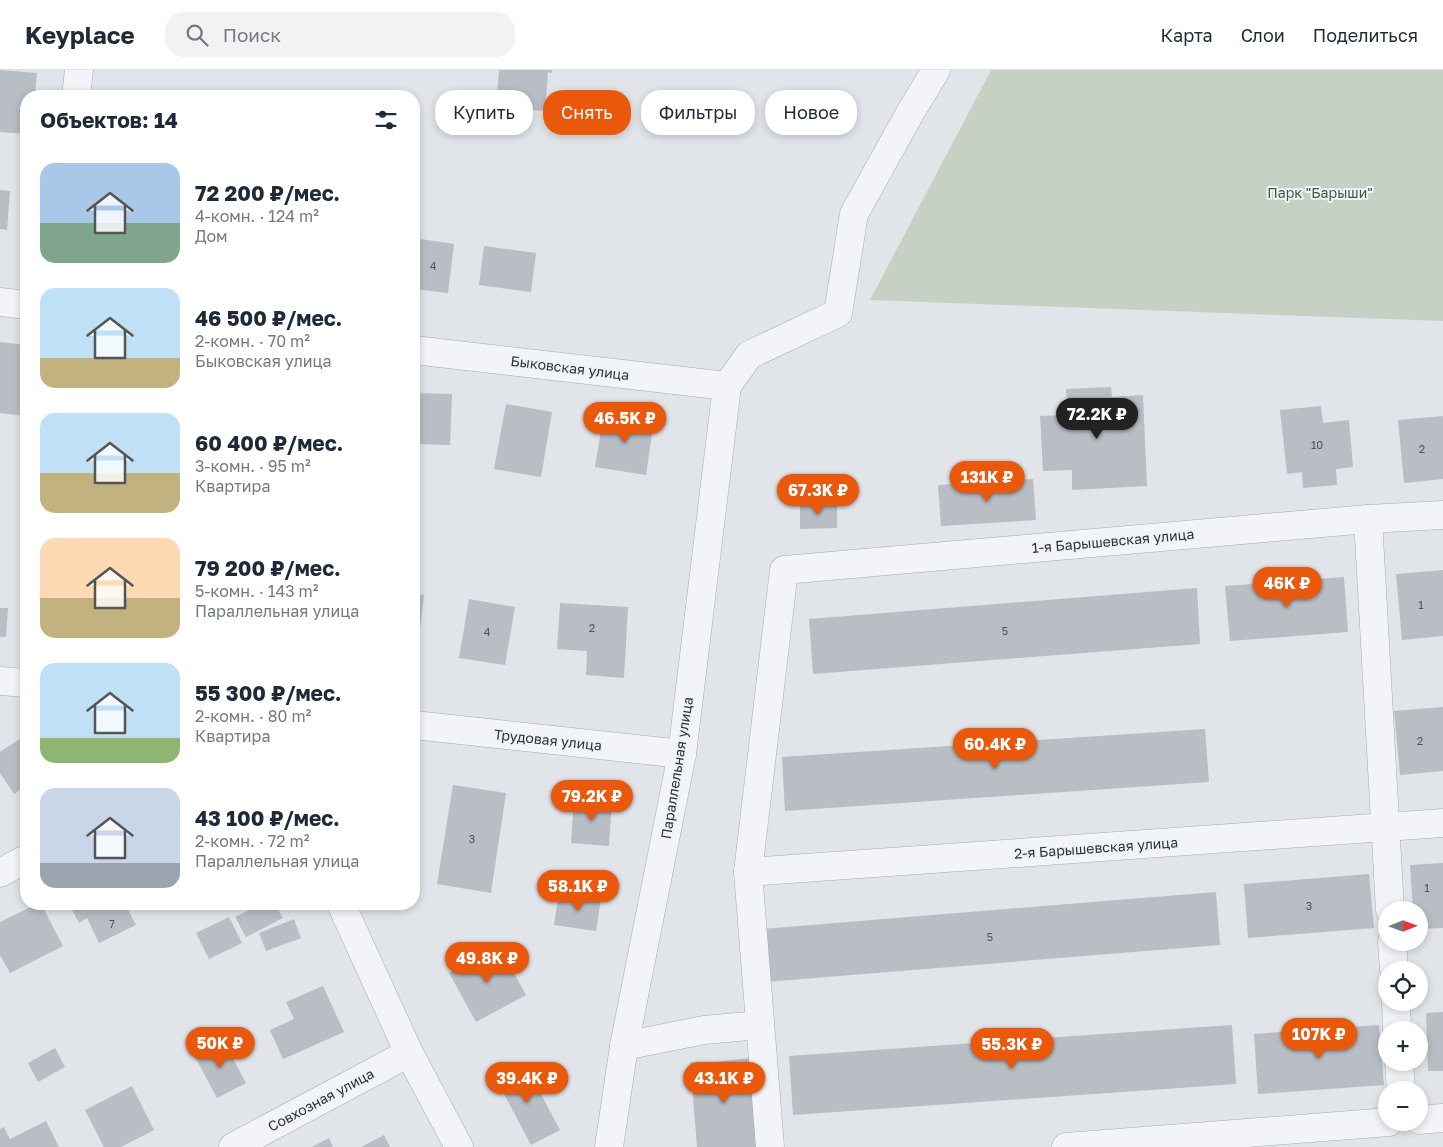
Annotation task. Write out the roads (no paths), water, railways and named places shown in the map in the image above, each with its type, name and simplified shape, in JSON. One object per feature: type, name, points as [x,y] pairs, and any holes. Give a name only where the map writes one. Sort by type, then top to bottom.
[{"type":"street","points":[[77,90],[79,70]]},
{"type":"street","points":[[727,386],[749,355],[838,313],[854,214],[936,70]]},
{"type":"street","points":[[0,302],[20,304]]},
{"type":"street","name":"Быковская улица","points":[[420,351],[727,386]]},
{"type":"street","name":"Параллельная улица","points":[[609,1147],[624,1046],[682,754],[727,386]]},
{"type":"street","name":"1-я Барышевская улица","points":[[748,872],[784,570],[1368,519],[1443,515]]},
{"type":"street","points":[[1368,519],[1389,901]]},
{"type":"street","points":[[0,681],[20,683]]},
{"type":"street","name":"Трудовая улица","points":[[420,726],[682,754]]},
{"type":"street","name":"2-я Барышевская улица","points":[[748,872],[1443,824]]},
{"type":"street","points":[[0,872],[20,862]]},
{"type":"street","points":[[748,872],[770,1147]]},
{"type":"street","points":[[344,910],[409,1053],[459,1147]]},
{"type":"street","points":[[624,1046],[704,1030],[760,1025]]},
{"type":"street","name":"Совхозная улица","points":[[233,1147],[409,1053]]},
{"type":"street","points":[[1428,1119],[1443,1118]]},
{"type":"street","points":[[1066,1147],[1378,1123]]},
{"type":"park label","name":"Парк \"Барыши\"","points":[[1320,193]]}]
